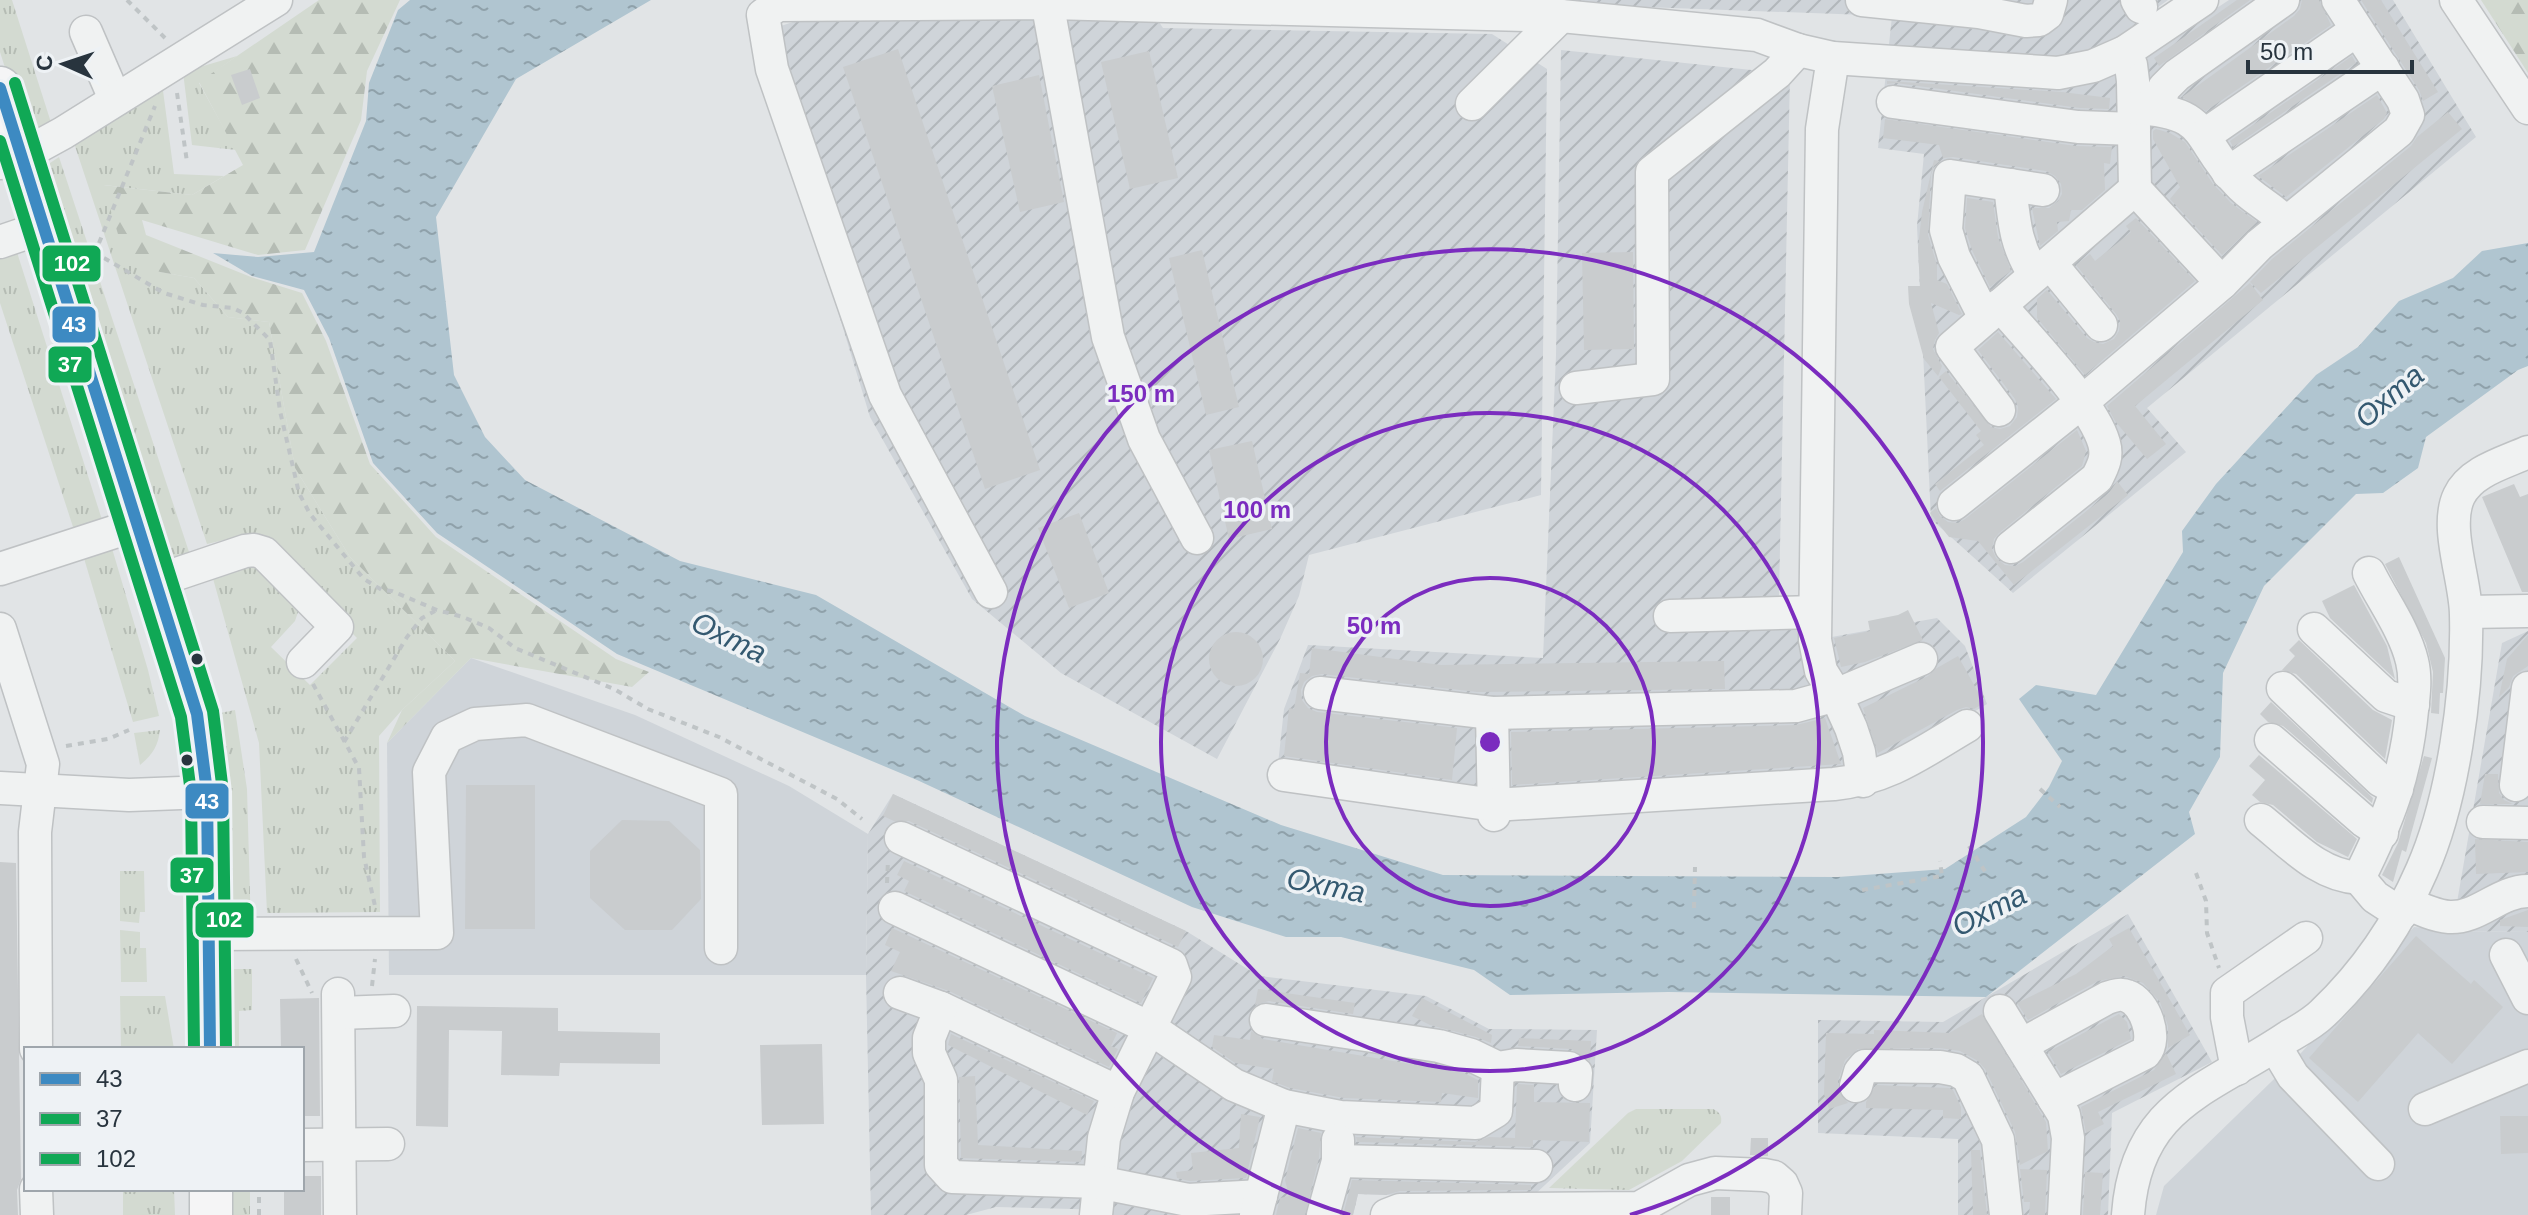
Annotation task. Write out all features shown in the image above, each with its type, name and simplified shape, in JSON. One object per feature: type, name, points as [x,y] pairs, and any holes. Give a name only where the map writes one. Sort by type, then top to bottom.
[{"type":"main road","points":[[1,97],[7,160],[22,234],[177,720],[196,793],[209,934],[210,1047]]},
{"type":"main road","points":[[22,234],[156,581],[197,714],[187,1047]]},
{"type":"main road","points":[[187,1191],[187,1215]]},
{"type":"main road","points":[[211,1191],[211,1215]]},
{"type":"street","points":[[7,160],[63,133],[276,0]]},
{"type":"street","points":[[1862,0],[1980,6],[2026,21],[2039,20],[2047,14],[2051,0]]},
{"type":"street","points":[[991,592],[885,395],[772,69],[763,15],[778,5],[1050,3],[1561,16],[1757,35],[1798,50],[1833,58],[2058,73],[2093,66],[2125,52],[2202,0]]},
{"type":"street","points":[[1893,102],[2108,130],[2142,115],[2177,75],[2283,0]]},
{"type":"street","points":[[1954,504],[2082,402],[2222,283],[2259,245],[2399,131],[2408,115],[2403,100],[2338,0]]},
{"type":"street","points":[[2456,0],[2528,108]]},
{"type":"street","points":[[1050,3],[1049,12],[1108,337],[1144,439],[1197,538]]},
{"type":"street","points":[[1472,104],[1561,16]]},
{"type":"street","points":[[2205,135],[2357,30]]},
{"type":"street","points":[[86,32],[115,99]]},
{"type":"street","points":[[1576,388],[1653,379],[1652,172],[1777,73],[1798,50]]},
{"type":"street","points":[[1999,410],[1952,347],[2135,189],[2142,115],[2131,65],[2125,52]]},
{"type":"street","points":[[1833,58],[1822,129],[1815,640],[1821,671],[1836,695],[1859,752],[1863,781]]},
{"type":"street","points":[[2228,173],[2383,68]]},
{"type":"street","points":[[2142,115],[2190,120],[2205,135],[2228,173],[2246,192],[2274,209],[2286,223]]},
{"type":"street","points":[[2011,547],[2097,478],[2105,462],[2104,443],[2082,402],[1992,312],[1954,257],[1946,230],[1950,176],[2043,190]]},
{"type":"street","points":[[2010,185],[2022,257],[2042,269],[2101,325]]},
{"type":"street","points":[[2135,189],[2222,283]]},
{"type":"street","points":[[2128,1215],[2130,1189],[2142,1150],[2163,1120],[2184,1101],[2322,1015],[2361,971],[2404,909],[2424,867],[2456,750],[2466,659],[2467,612],[2454,528],[2457,499],[2469,479],[2528,452]]},
{"type":"street","points":[[0,569],[117,531]]},
{"type":"street","points":[[156,581],[245,551],[264,553],[337,627],[303,662]]},
{"type":"street","points":[[2359,878],[2382,833],[2408,753],[2415,680],[2405,640],[2369,573]]},
{"type":"street","points":[[2467,612],[2528,611]]},
{"type":"street","points":[[1670,616],[1815,612]]},
{"type":"street","points":[[0,629],[43,764],[35,832],[36,1047]]},
{"type":"street","points":[[2314,629],[2386,696],[2413,705]]},
{"type":"street","points":[[1320,693],[1492,713],[1796,706],[1836,695],[1921,659]]},
{"type":"street","points":[[2283,688],[2380,780],[2397,789]]},
{"type":"street","points":[[2521,771],[2527,697]]},
{"type":"street","points":[[1492,713],[1494,810]]},
{"type":"street","points":[[209,934],[437,933],[429,772],[447,737],[475,724],[527,720],[721,794],[721,948]]},
{"type":"street","points":[[1284,775],[1494,810],[1863,781],[1893,770],[1967,726]]},
{"type":"street","points":[[2271,740],[2382,833]]},
{"type":"street","points":[[0,788],[129,795],[196,793]]},
{"type":"street","points":[[2261,820],[2322,869],[2359,878],[2375,897],[2404,909],[2439,916],[2466,915],[2499,897],[2528,891]]},
{"type":"street","points":[[2483,822],[2528,823]]},
{"type":"street","points":[[901,838],[1171,965],[1175,977],[1118,1092],[1104,1138],[1096,1215]]},
{"type":"street","points":[[895,908],[1150,1028],[1234,1085],[1284,1106],[1340,1117],[1476,1123],[1496,1111],[1498,1068]]},
{"type":"street","points":[[2237,1069],[2227,1017],[2227,993],[2306,938]]},
{"type":"street","points":[[2506,955],[2528,998]]},
{"type":"street","points":[[900,993],[941,1008],[1118,1092]]},
{"type":"street","points":[[2021,1045],[2107,998],[2128,996],[2136,1001],[2150,1027],[2151,1046],[2145,1053],[2054,1099]]},
{"type":"street","points":[[340,1215],[340,1144],[360,1008]]},
{"type":"street","points":[[941,1008],[929,1038],[929,1053],[941,1080],[941,1165],[952,1177],[1098,1182],[1148,1204],[1188,1200],[1258,1206],[1284,1106]]},
{"type":"street","points":[[2000,1011],[2064,1115],[2068,1138],[2064,1215]]},
{"type":"street","points":[[1266,1020],[1439,1046],[1471,1055],[1498,1068],[1516,1065],[1569,1068],[1576,1073],[1575,1085]]},
{"type":"street","points":[[2275,1046],[2293,1076],[2378,1164]]},
{"type":"street","points":[[1856,1086],[1865,1066],[1940,1067],[1956,1070],[1968,1077],[1998,1140],[2006,1215]]},
{"type":"street","points":[[2425,1109],[2528,1066]]},
{"type":"street","points":[[1323,1215],[1338,1161],[1340,1117]]},
{"type":"street","points":[[304,1145],[388,1144]]},
{"type":"street","points":[[1338,1161],[1536,1166]]},
{"type":"street","points":[[1387,1215],[1400,1210],[1639,1208],[1689,1180],[1715,1173],[1774,1177],[1786,1193],[1785,1215]]},
{"type":"street","points":[[36,1191],[37,1215]]},
{"type":"path","points":[[127,0],[178,60],[187,162]]},
{"type":"path","points":[[99,243],[156,105]]},
{"type":"path","points":[[104,258],[164,293],[203,305],[233,308],[243,313],[270,340],[288,452],[299,493],[310,514],[364,579],[382,590],[392,591],[489,628],[515,648],[614,689],[648,709],[752,753],[837,799],[862,819]]},
{"type":"path","points":[[344,742],[407,637],[422,618],[437,610]]},
{"type":"path","points":[[285,933],[310,993],[360,1008],[376,933],[376,910],[364,857],[359,768],[326,711],[303,662]]},
{"type":"path","points":[[38,747],[73,746],[108,739],[129,730]]},
{"type":"path","points":[[2040,789],[2060,807]]},
{"type":"path","points":[[895,908],[887,888],[889,848],[901,838]]},
{"type":"path","points":[[1969,846],[1986,873]]},
{"type":"path","points":[[1862,890],[1942,876],[1940,861]]},
{"type":"path","points":[[1694,908],[1695,867]]},
{"type":"path","points":[[2196,873],[2206,901],[2207,933],[2227,993]]},
{"type":"path","points":[[259,1191],[259,1215]]},
{"type":"shaded area","points":[[1455,0],[2168,0],[2140,20],[2159,46],[2229,0],[2393,0],[2476,137],[2147,408],[2186,452],[2013,593],[1931,519],[1917,226],[1924,154],[1878,148],[1892,16]]},
{"type":"shaded area","points":[[1155,16],[1163,28],[1492,34],[1547,69],[1541,495],[1309,555],[1299,596],[1280,639],[1217,759],[1061,673],[972,599],[870,417],[754,35],[808,17]]},
{"type":"shaded area","points":[[1561,50],[1790,74],[1779,595],[1815,640],[1937,618],[1965,646],[1987,704],[1886,765],[1511,792],[1278,764],[1284,709],[1308,645],[1543,658],[1556,355]]},
{"type":"shaded area","points":[[2528,631],[2528,932],[2452,931],[2502,643]]},
{"type":"shaded area","points":[[471,658],[635,715],[789,786],[868,834],[866,975],[389,975],[387,743]]},
{"type":"shaded area","points":[[893,794],[1186,931],[1259,976],[1426,996],[1489,1029],[1597,1030],[1590,1143],[1531,1198],[1358,1194],[1353,1215],[1111,1215],[1110,1210],[996,1207],[966,1215],[871,1215],[866,975],[868,834]]},
{"type":"shaded area","points":[[2128,914],[2212,1062],[2112,1113],[2108,1215],[1958,1215],[1958,1139],[1818,1133],[1818,1020],[1943,1022]]},
{"type":"shaded area","points":[[2414,927],[2528,932],[2528,1215],[2156,1215],[2164,1186],[2302,1052]]},
{"type":"green space","points":[[0,0],[12,0],[54,132],[31,129],[22,121],[0,52]]},
{"type":"green space","points":[[319,0],[400,0],[367,71],[361,120],[305,250],[258,255],[142,220],[146,235],[251,277],[302,293],[326,341],[370,464],[436,537],[616,659],[649,672],[632,687],[471,658],[387,743],[402,710],[455,661],[350,557],[295,468],[269,322],[228,317],[194,278],[160,272],[125,257],[103,185],[192,195],[243,165],[199,82]]},
{"type":"green space","points":[[2481,0],[2528,0],[2528,73]]},
{"type":"green space","points":[[237,56],[199,83],[236,150],[192,145],[183,72]]},
{"type":"green space","points":[[162,83],[174,174],[224,176],[192,195],[104,185],[160,272],[194,278],[228,317],[269,322],[295,468],[350,557],[455,661],[379,736],[380,912],[267,913],[259,743],[212,575],[244,557],[295,605],[298,612],[295,621],[271,647],[310,685],[357,638],[246,535],[207,544],[73,140]]},
{"type":"green space","points":[[59,157],[191,558],[168,564],[45,172],[50,163]]},
{"type":"green space","points":[[15,246],[103,523],[75,533],[0,303],[0,247]]},
{"type":"green space","points":[[111,545],[159,716],[133,722],[83,555]]},
{"type":"green space","points":[[235,710],[247,789],[251,931],[221,931],[210,715]]},
{"type":"green space","points":[[160,730],[154,749],[140,765],[134,733]]},
{"type":"green space","points":[[120,871],[144,871],[145,912],[140,912],[139,923],[120,921]]},
{"type":"green space","points":[[120,930],[140,932],[140,948],[146,948],[147,982],[121,982]]},
{"type":"green space","points":[[221,969],[252,969],[252,1010],[239,1011],[239,1047],[221,1047]]},
{"type":"green space","points":[[120,996],[165,996],[174,1047],[121,1047]]},
{"type":"green space","points":[[1636,1109],[1713,1109],[1720,1114],[1721,1123],[1682,1161],[1629,1190],[1549,1188],[1628,1113]]},
{"type":"green space","points":[[123,1191],[174,1191],[175,1215],[123,1215]]},
{"type":"green space","points":[[222,1191],[250,1191],[250,1215],[222,1215]]},
{"type":"water","name":"Охта","points":[[410,0],[651,0],[516,79],[436,217],[454,375],[485,437],[525,480],[680,561],[816,595],[1025,716],[1281,825],[1443,875],[1838,877],[1945,869],[2026,817],[2049,787],[2062,761],[2019,699],[2036,685],[2096,695],[2183,552],[2182,531],[2216,484],[2316,375],[2358,347],[2399,301],[2453,278],[2482,251],[2528,243],[2528,366],[2518,370],[2426,437],[2418,468],[2383,493],[2356,494],[2264,586],[2223,673],[2220,757],[2189,812],[2195,834],[1986,997],[1669,992],[1510,995],[1474,970],[1341,937],[1286,937],[1192,907],[917,780],[617,654],[437,533],[373,463],[329,338],[304,290],[252,276],[213,253],[258,257],[314,252],[366,121],[369,83],[398,10]]},
{"type":"building","points":[[2237,0],[2250,0],[2159,66],[2154,58]]},
{"type":"building","points":[[2302,0],[2319,0],[2331,25],[2206,111],[2182,97],[2294,16]]},
{"type":"building","points":[[2361,0],[2381,0],[2438,92],[2423,101]]},
{"type":"building","points":[[898,49],[1040,470],[985,489],[843,67]]},
{"type":"building","points":[[1149,51],[1178,178],[1130,189],[1101,62]]},
{"type":"building","points":[[2352,56],[2356,63],[2233,147],[2230,141]]},
{"type":"building","points":[[250,69],[260,98],[242,105],[231,75]]},
{"type":"building","points":[[1039,75],[1064,202],[1020,212],[992,86]]},
{"type":"building","points":[[1887,81],[2110,98],[2109,109],[1887,84]]},
{"type":"building","points":[[2377,95],[2387,113],[2384,119],[2286,197],[2258,176]]},
{"type":"building","points":[[2448,112],[2462,129],[2261,293],[2250,282],[2272,259]]},
{"type":"building","points":[[1885,119],[2076,146],[2112,147],[2110,164],[2104,163],[2105,190],[2082,210],[2071,210],[2069,221],[2057,222],[2058,231],[2040,246],[2032,208],[2049,208],[2058,201],[2062,194],[2061,184],[2055,176],[2046,171],[1943,158],[1939,145],[1883,138]]},
{"type":"building","points":[[2156,129],[2185,142],[2213,184],[2231,203],[2257,222],[2222,255],[2170,199],[2180,187],[2153,139]]},
{"type":"building","points":[[1934,160],[1940,161],[1931,175],[1928,235],[1937,265],[1937,280],[1947,284],[1962,314],[1931,303],[1939,333],[1933,349],[1942,366],[1938,376],[1924,359],[1909,304],[1908,286],[1920,286],[1918,248],[1922,212]]},
{"type":"building","points":[[1967,198],[1993,202],[1998,237],[2011,271],[1990,287],[1965,228]]},
{"type":"building","points":[[2136,218],[2195,281],[2085,375],[2037,318],[2037,299],[2047,290],[2087,338],[2103,344],[2114,339],[2120,321],[2076,265],[2090,254],[2095,261],[2131,232],[2126,226]]},
{"type":"building","points":[[1202,250],[1239,407],[1206,415],[1169,258]]},
{"type":"building","points":[[1633,252],[1634,349],[1584,350],[1582,253]]},
{"type":"building","points":[[2250,283],[2263,300],[2135,406],[2166,444],[2147,459],[2115,421],[2107,406]]},
{"type":"building","points":[[1998,332],[2056,399],[1940,491],[1935,484],[1984,445],[1976,435],[1981,431],[1939,377],[1946,371],[1991,427],[2000,429],[2010,426],[2017,417],[2015,399],[1978,350]]},
{"type":"building","points":[[2077,430],[2086,451],[2082,466],[1999,533],[1992,549],[1996,558],[2005,565],[2015,566],[2023,562],[2109,493],[2117,481],[2128,495],[2014,585],[1978,541],[1949,537],[1930,513],[1936,508],[1948,522],[1958,523]]},
{"type":"building","points":[[1252,441],[1272,529],[1229,539],[1209,450]]},
{"type":"building","points":[[2514,484],[2520,497],[2528,494],[2528,592],[2522,592],[2482,497]]},
{"type":"building","points":[[1079,513],[1109,593],[1069,608],[1038,528]]},
{"type":"building","points":[[2399,557],[2445,658],[2439,714],[2431,713],[2433,672],[2426,643],[2385,564]]},
{"type":"building","points":[[2354,585],[2387,646],[2395,679],[2330,618],[2322,601]]},
{"type":"building","points":[[1908,610],[1923,640],[1865,662],[1841,667],[1834,638],[1870,631],[1868,621]]},
{"type":"building","points":[[1236,632],[1255,640],[1263,659],[1255,678],[1236,686],[1217,678],[1209,659],[1217,640]]},
{"type":"building","points":[[2528,635],[2528,666],[2513,676],[2509,687],[2499,697],[2507,659]]},
{"type":"building","points":[[2299,640],[2373,710],[2392,720],[2385,759],[2296,674],[2282,670],[2295,656],[2289,650]]},
{"type":"building","points":[[1312,648],[1441,665],[1724,661],[1725,689],[1477,692],[1322,674],[1304,682],[1302,700],[1308,708],[1317,712],[1457,728],[1452,780],[1284,756],[1289,708],[1294,709],[1300,673],[1309,674]]},
{"type":"building","points":[[1958,656],[1984,703],[1974,709],[1966,707],[1957,710],[1878,753],[1863,708],[1928,676]]},
{"type":"building","points":[[2271,702],[2373,798],[2372,803],[2283,726],[2268,722],[2260,714]]},
{"type":"building","points":[[1825,718],[1841,764],[1512,785],[1511,732],[1796,725]]},
{"type":"building","points":[[2259,755],[2357,839],[2348,857],[2317,842],[2273,805],[2260,802],[2252,795],[2265,780],[2249,766]]},
{"type":"building","points":[[2424,756],[2432,758],[2406,852],[2402,850],[2393,882],[2382,875],[2398,843]]},
{"type":"building","points":[[2485,774],[2498,774],[2499,793],[2504,800],[2513,804],[2480,804]]},
{"type":"building","points":[[466,785],[535,785],[535,929],[465,929]]},
{"type":"building","points":[[893,794],[1186,931],[1178,947],[909,821],[894,821],[883,816]]},
{"type":"building","points":[[622,820],[669,821],[700,850],[701,899],[672,930],[625,930],[590,898],[590,851]]},
{"type":"building","points":[[2475,839],[2528,842],[2528,872],[2476,874]]},
{"type":"building","points":[[904,861],[1153,978],[1141,1003],[904,891],[909,881],[897,875]]},
{"type":"building","points":[[0,862],[16,863],[21,1179],[17,1190],[18,1215],[0,1215]]},
{"type":"building","points":[[2528,910],[2528,927],[2500,926],[2500,920]]},
{"type":"building","points":[[892,928],[1117,1033],[1111,1046],[1118,1049],[1109,1067],[949,991],[891,971],[900,952],[885,945]]},
{"type":"building","points":[[2129,928],[2190,1035],[2168,1048],[2168,1026],[2160,1002],[2143,983],[2124,976],[2098,981],[2028,1020],[2017,1003],[2076,974],[2113,946],[2109,939]]},
{"type":"building","points":[[2416,936],[2471,984],[2474,980],[2503,1007],[2452,1064],[2418,1033],[2358,1102],[2309,1058]]},
{"type":"building","points":[[1258,989],[1355,1003],[1353,1014],[1269,1001],[1255,1005]]},
{"type":"building","points":[[319,998],[320,1116],[304,1116],[304,1047],[281,1047],[280,999]]},
{"type":"building","points":[[1422,998],[1492,1035],[1491,1043],[1430,1025],[1412,1016]]},
{"type":"building","points":[[417,1006],[558,1008],[558,1031],[660,1033],[660,1064],[560,1063],[559,1076],[501,1075],[502,1031],[449,1030],[448,1127],[416,1126]]},
{"type":"building","points":[[1982,1014],[2046,1122],[2048,1151],[2020,1165],[2015,1132],[1985,1069],[1978,1061],[1960,1051],[1940,1048],[1858,1049],[1845,1060],[1838,1081],[1838,1091],[1848,1103],[1829,1109],[1824,1094],[1826,1033],[1874,1034],[1874,1030],[1949,1033]]},
{"type":"building","points":[[2119,1014],[2127,1022],[2131,1039],[2061,1074],[2048,1052]]},
{"type":"building","points":[[1251,1031],[1263,1039],[1464,1073],[1478,1080],[1478,1098],[1442,1093],[1441,1102],[1344,1098],[1290,1088],[1272,1081],[1274,1069],[1235,1063],[1212,1047],[1214,1035],[1250,1040]]},
{"type":"building","points":[[951,1034],[1094,1101],[1087,1115],[948,1045]]},
{"type":"building","points":[[1519,1038],[1591,1041],[1590,1061],[1571,1049],[1518,1046]]},
{"type":"building","points":[[822,1044],[824,1124],[762,1125],[760,1045]]},
{"type":"building","points":[[2166,1053],[2176,1074],[2098,1112],[2104,1124],[2086,1133],[2081,1107],[2154,1070]]},
{"type":"building","points":[[975,1076],[978,1145],[1082,1151],[1081,1162],[961,1158],[959,1077]]},
{"type":"building","points":[[1517,1084],[1534,1085],[1534,1102],[1590,1103],[1589,1142],[1533,1140],[1533,1147],[1357,1142],[1356,1137],[1475,1142],[1489,1137],[1515,1138]]},
{"type":"building","points":[[1876,1085],[1949,1088],[1961,1107],[1961,1119],[1943,1118],[1943,1110],[1866,1108]]},
{"type":"building","points":[[1241,1114],[1260,1117],[1246,1178],[1189,1181],[1177,1178],[1176,1172],[1193,1170],[1191,1153],[1239,1148]]},
{"type":"building","points":[[2500,1116],[2528,1116],[2528,1153],[2501,1154]]},
{"type":"building","points":[[1298,1128],[1321,1133],[1319,1158],[1305,1215],[1276,1215],[1280,1198],[1289,1196],[1285,1180]]},
{"type":"building","points":[[1751,1138],[1768,1138],[1768,1156],[1750,1155]]},
{"type":"building","points":[[1971,1150],[1980,1150],[1987,1215],[1973,1215]]},
{"type":"building","points":[[2020,1169],[2047,1170],[2045,1215],[2029,1215],[2030,1202],[2024,1202]]},
{"type":"building","points":[[2085,1172],[2103,1173],[2100,1215],[2083,1215]]},
{"type":"building","points":[[304,1176],[321,1176],[321,1215],[284,1215],[284,1191],[304,1191]]},
{"type":"building","points":[[1352,1180],[1531,1185],[1531,1190],[1358,1194],[1353,1215],[1343,1215]]},
{"type":"building","points":[[1711,1197],[1730,1197],[1730,1215],[1711,1215]]},
{"type":"transit line","name":"102","points":[[15,83],[213,711],[223,792],[226,1047]]},
{"type":"transit line","name":"43","points":[[0,88],[197,714],[207,792],[210,1047]]},
{"type":"transit line","name":"37","points":[[0,141],[181,717],[191,793],[194,1047]]}]
